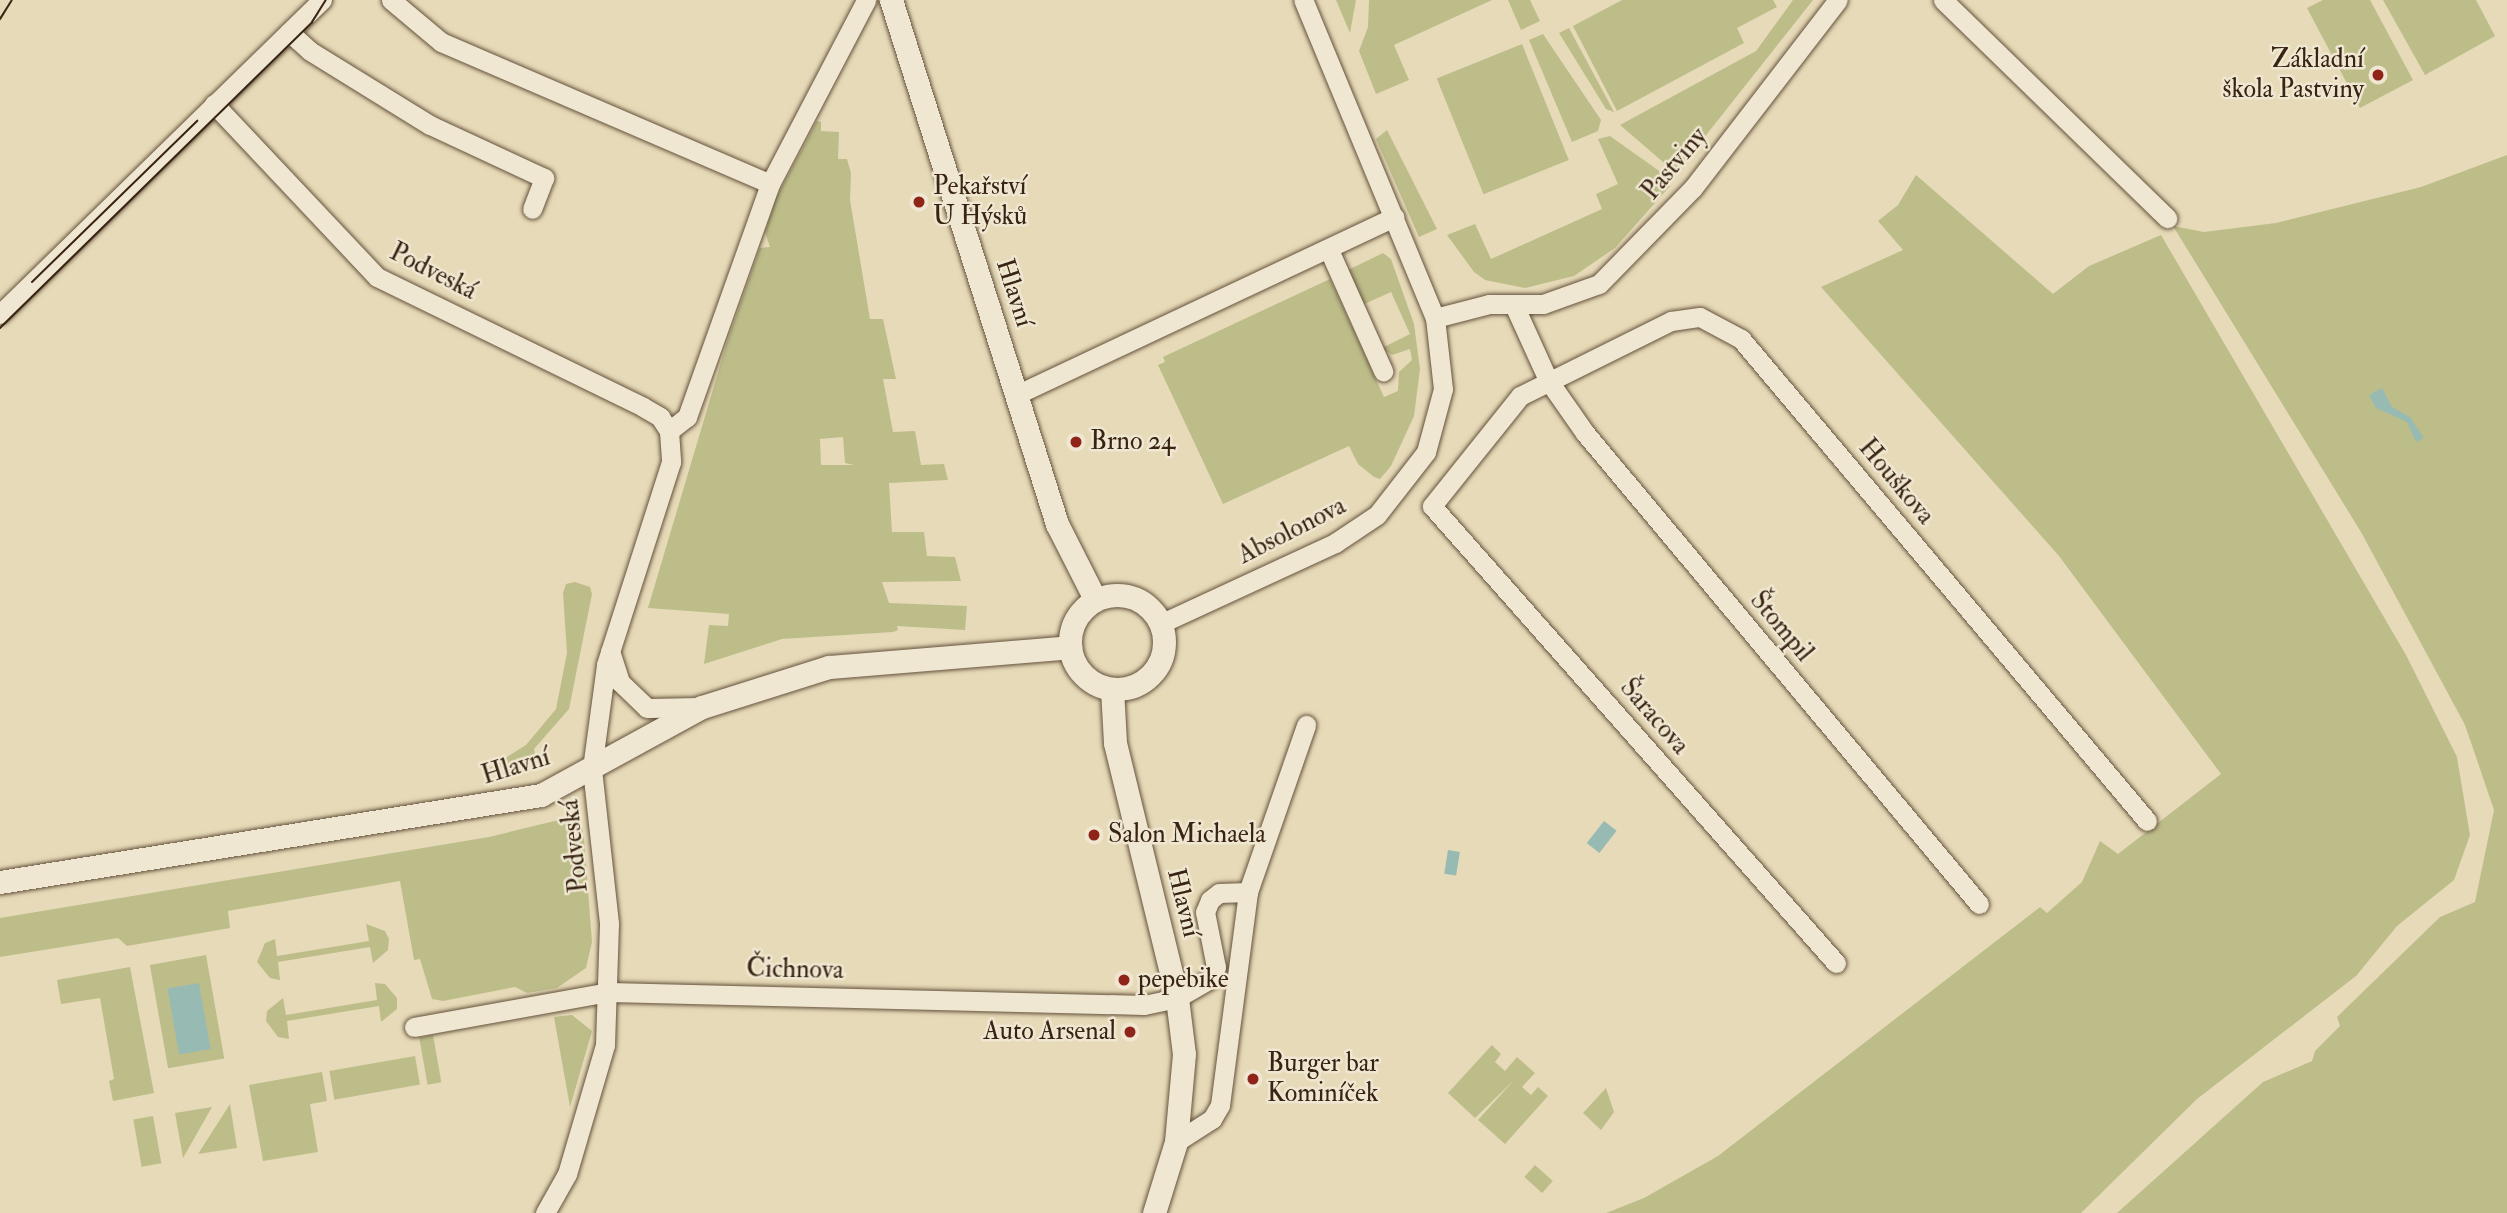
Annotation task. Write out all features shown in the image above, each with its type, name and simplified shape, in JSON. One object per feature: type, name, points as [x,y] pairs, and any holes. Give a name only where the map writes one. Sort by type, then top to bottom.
[{"type":"street","points":[[0,314],[322,0]]},
{"type":"street","points":[[391,0],[441,42],[770,184]]},
{"type":"street","points":[[669,432],[687,417],[770,184],[833,69],[866,0]]},
{"type":"street","name":"Hlavní","points":[[891,0],[1058,524],[1095,600]]},
{"type":"street","name":"Absolonova","points":[[1162,623],[1335,543],[1392,500],[1426,452],[1438,411],[1442,359],[1435,318],[1303,0]]},
{"type":"street","name":"Pastviny","points":[[1435,318],[1478,305],[1514,305],[1570,297],[1599,284],[1624,263],[1693,188],[1838,0]]},
{"type":"street","points":[[1943,0],[2166,218]]},
{"type":"street","points":[[296,25],[310,51],[430,125],[544,178],[531,209]]},
{"type":"street","name":"Podveská","points":[[214,104],[377,277],[643,407],[660,417],[669,432],[671,462],[610,651],[592,769],[609,924],[605,1045],[588,1111],[567,1174],[545,1213]]},
{"type":"street","points":[[1018,394],[1329,250],[1394,217]]},
{"type":"street","points":[[1329,250],[1383,371]]},
{"type":"street","points":[[1514,305],[1548,380]]},
{"type":"street","name":"Houškova","points":[[1548,380],[1671,321],[1700,317],[1741,339],[2147,821]]},
{"type":"street","name":"Šaracova","points":[[1548,380],[1507,410],[1432,506],[1836,963]]},
{"type":"street","name":"Štompil","points":[[1548,380],[1585,433],[1979,904]]},
{"type":"street","points":[[1116,595],[1138,599],[1162,623],[1164,651],[1151,676],[1125,689],[1112,689],[1083,675],[1072,663],[1070,647],[1076,618],[1095,600],[1116,595]]},
{"type":"street","name":"Hlavní","points":[[0,882],[480,808],[541,795],[702,707],[829,667],[1070,647]]},
{"type":"street","points":[[610,651],[620,682],[647,708],[702,707]]},
{"type":"street","name":"Hlavní","points":[[1112,689],[1115,743],[1177,998],[1184,1054],[1176,1142],[1154,1213]]},
{"type":"street","points":[[1176,1142],[1212,1119],[1221,1100],[1248,892],[1306,725]]},
{"type":"street","name":"Čichnova","points":[[414,1027],[608,992],[1144,1005],[1177,998],[1211,978],[1216,967],[1205,930],[1210,900],[1229,891],[1248,892]]},
{"type":"green space","points":[[1336,0],[1356,0],[1350,33]]},
{"type":"green space","points":[[1369,0],[1492,0],[1394,45],[1409,80],[1376,94],[1359,51],[1368,27]]},
{"type":"green space","points":[[1508,0],[1530,0],[1540,21],[1521,30]]},
{"type":"green space","points":[[1622,0],[1773,0],[1777,7],[1737,28],[1744,43],[1617,111],[1573,26]]},
{"type":"green space","points":[[1793,0],[1813,0],[1680,168],[1670,168],[1620,125],[1756,51]]},
{"type":"green space","points":[[2323,0],[2370,0],[2413,80],[2360,108],[2307,8]]},
{"type":"green space","points":[[2383,0],[2476,0],[2495,36],[2425,75]]},
{"type":"green space","points":[[1569,28],[1614,112],[1606,109],[1559,33]]},
{"type":"green space","points":[[1543,34],[1601,120],[1598,131],[1572,142],[1529,40]]},
{"type":"green space","points":[[1522,44],[1569,160],[1484,194],[1437,78]]},
{"type":"green space","points":[[817,121],[821,122],[821,131],[839,132],[838,159],[847,159],[851,173],[850,200],[870,319],[883,319],[896,379],[883,379],[893,432],[915,431],[921,465],[944,464],[948,480],[889,483],[892,532],[924,532],[927,556],[955,557],[961,581],[882,582],[889,603],[967,606],[965,630],[897,626],[898,630],[893,632],[782,639],[704,664],[709,625],[728,626],[729,614],[648,608],[728,339],[760,248],[770,247],[765,232],[776,198]],"holes":[[[843,437],[845,463],[854,465],[821,465],[820,439]]]},
{"type":"green space","points":[[1387,130],[1437,229],[1419,237],[1376,139]]},
{"type":"green space","points":[[1610,136],[1662,173],[1670,186],[1615,248],[1574,276],[1525,288],[1485,280],[1474,272],[1447,235],[1475,224],[1491,259],[1602,209],[1596,194],[1618,184],[1598,139]]},
{"type":"green space","points":[[2507,155],[2507,1213],[2117,1213],[2263,1082],[2312,1061],[2315,1051],[2340,1026],[2337,1017],[2440,917],[2475,902],[2494,810],[2465,725],[2361,532],[2173,226],[2204,232],[2276,223],[2421,187]]},
{"type":"green space","points":[[1916,175],[2053,294],[2089,266],[2161,235],[2406,655],[2457,757],[2470,835],[2454,880],[2397,926],[2356,976],[2197,1099],[2081,1213],[1606,1213],[1644,1198],[1718,1156],[2040,907],[2047,913],[2082,882],[2100,841],[2118,854],[2221,774],[2059,556],[1821,287],[1903,250],[1878,221],[1898,205]]},
{"type":"green space","points":[[1383,253],[1391,259],[1414,324],[1420,369],[1414,416],[1391,466],[1380,479],[1374,477],[1358,464],[1349,446],[1223,504],[1158,365],[1165,362],[1163,357],[1330,279],[1384,397],[1398,391],[1399,372],[1412,360],[1410,349],[1392,355],[1382,348],[1410,334],[1391,292],[1360,306],[1344,272]]},
{"type":"green space","points":[[575,582],[590,587],[592,594],[569,709],[534,749],[536,760],[488,769],[526,745],[556,709],[567,653],[563,593],[566,584]]},
{"type":"green space","points":[[571,817],[582,826],[592,942],[586,968],[557,988],[527,993],[515,987],[443,1001],[432,999],[420,959],[414,960],[400,881],[228,911],[230,928],[127,946],[118,938],[0,957],[0,918],[489,837]]},
{"type":"green space","points":[[366,924],[385,931],[389,939],[388,950],[373,963],[370,947],[278,962],[280,980],[270,978],[257,962],[265,943],[275,939],[277,956],[369,941]]},
{"type":"green space","points":[[206,955],[224,1058],[168,1068],[150,965]]},
{"type":"green space","points":[[130,967],[154,1093],[113,1101],[109,1081],[114,1079],[100,998],[61,1004],[57,980]]},
{"type":"green space","points":[[375,983],[385,984],[397,998],[397,1009],[381,1022],[379,1006],[287,1021],[289,1039],[278,1037],[266,1021],[267,1011],[283,998],[286,1015],[377,1000]]},
{"type":"green space","points":[[572,1015],[592,1031],[570,1107],[554,1017]]},
{"type":"green space","points":[[433,1035],[441,1082],[428,1085],[419,1037]]},
{"type":"green space","points":[[1492,1045],[1501,1054],[1495,1062],[1505,1071],[1517,1057],[1535,1073],[1522,1087],[1531,1095],[1538,1087],[1548,1096],[1505,1144],[1478,1120],[1514,1080],[1475,1118],[1448,1093]]},
{"type":"green space","points":[[415,1056],[420,1085],[334,1100],[329,1071]]},
{"type":"green space","points":[[322,1072],[327,1101],[310,1104],[318,1152],[263,1161],[249,1085]]},
{"type":"green space","points":[[1606,1088],[1614,1112],[1601,1130],[1583,1113]]},
{"type":"green space","points":[[230,1104],[237,1148],[198,1154]]},
{"type":"green space","points":[[212,1107],[183,1158],[175,1113]]},
{"type":"green space","points":[[153,1116],[161,1163],[142,1167],[133,1119]]},
{"type":"green space","points":[[1535,1165],[1553,1181],[1542,1193],[1524,1177]]},
{"type":"water","points":[[2382,388],[2392,407],[2410,417],[2424,438],[2416,442],[2407,422],[2376,408],[2369,395]]},
{"type":"water","points":[[1604,821],[1617,831],[1599,853],[1587,843]]},
{"type":"water","points":[[1448,850],[1460,852],[1456,876],[1444,874]]},
{"type":"water","points":[[199,983],[211,1049],[179,1055],[167,989]]},
{"type":"tram line","points":[[0,19],[12,0]]},
{"type":"tram line","points":[[0,328],[312,22],[326,0]]},
{"type":"tram line","points":[[32,282],[197,121]]},
{"type":"place","name":"Základní škola Pastviny","points":[[2378,75]]},
{"type":"place","name":"Pekařství U Hýsků","points":[[919,202]]},
{"type":"place","name":"Brno 24","points":[[1076,442]]},
{"type":"place","name":"Salon Michaela","points":[[1094,835]]},
{"type":"place","name":"pepebike","points":[[1124,980]]},
{"type":"place","name":"Auto Arsenal","points":[[1130,1032]]},
{"type":"place","name":"Burger bar Kominíček","points":[[1253,1079]]}]
